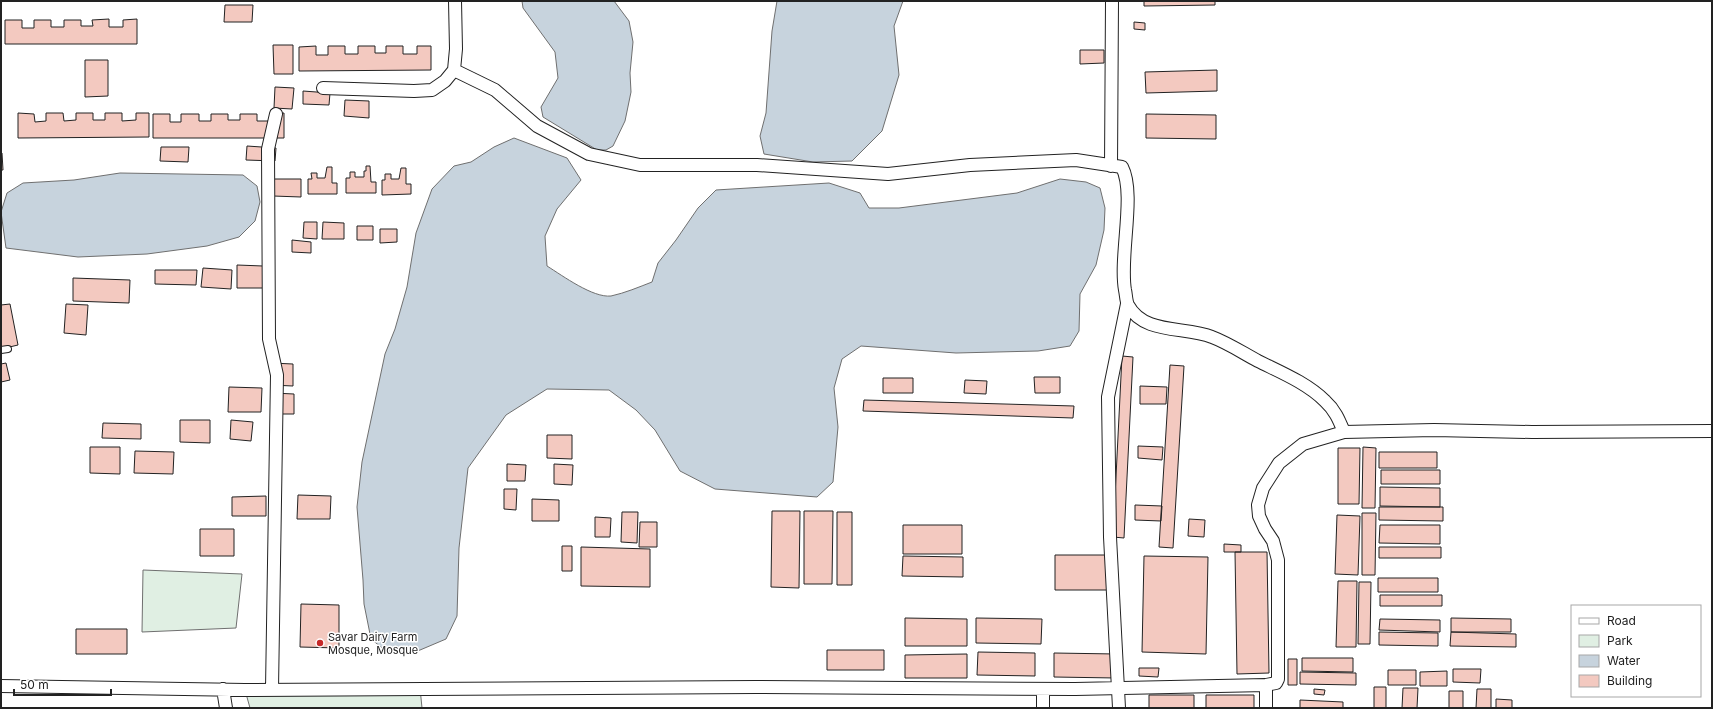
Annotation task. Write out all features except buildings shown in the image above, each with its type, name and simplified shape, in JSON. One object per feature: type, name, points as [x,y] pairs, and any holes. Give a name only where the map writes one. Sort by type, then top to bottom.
[{"type":"street","points":[[323,88],[432,90],[445,82],[454,70],[456,49],[455,1]]},
{"type":"street","points":[[1111,166],[1112,1]]},
{"type":"street","points":[[454,70],[495,90],[537,126],[589,154],[640,165],[757,165],[888,174],[970,165],[1076,160],[1122,167],[1127,176],[1123,275],[1127,304],[1108,397],[1110,537],[1119,708]]},
{"type":"street","points":[[272,690],[277,375],[269,339],[268,149],[276,114]]},
{"type":"street","points":[[1127,304],[1140,319],[1157,326],[1211,336],[1314,392],[1337,414],[1344,432]]},
{"type":"street","points":[[1,686],[272,690],[748,687],[1043,689],[1266,685],[1276,683],[1278,678],[1278,560],[1274,541],[1265,529],[1259,516],[1258,505],[1263,488],[1279,463],[1303,444],[1344,432],[1434,430],[1532,432],[1712,431]]},
{"type":"street","points":[[1266,685],[1266,708]]},
{"type":"street","points":[[223,689],[226,708]]},
{"type":"street","points":[[1043,689],[1043,708]]},
{"type":"green space","points":[[143,570],[242,574],[236,628],[142,632]]},
{"type":"green space","points":[[420,688],[422,708],[250,708],[245,690]]},
{"type":"water","points":[[522,1],[614,1],[629,21],[633,42],[630,73],[631,92],[625,121],[613,146],[606,150],[597,150],[543,117],[541,107],[558,78],[555,52],[523,8]]},
{"type":"water","points":[[777,1],[903,1],[894,26],[899,75],[882,131],[852,161],[813,162],[764,154],[760,136],[766,113],[772,31]]},
{"type":"water","points":[[514,138],[567,158],[581,180],[557,209],[545,236],[547,266],[578,286],[604,296],[616,295],[652,282],[658,263],[698,208],[716,190],[829,183],[860,193],[869,208],[899,208],[1017,193],[1060,179],[1086,182],[1100,188],[1105,208],[1104,230],[1096,265],[1080,294],[1079,331],[1070,346],[1038,351],[956,353],[861,346],[842,359],[834,388],[838,427],[833,482],[817,497],[715,489],[680,471],[655,430],[636,410],[609,390],[547,389],[506,415],[468,468],[459,548],[457,616],[446,639],[413,653],[386,651],[371,639],[364,604],[357,507],[362,462],[385,354],[395,329],[407,287],[416,233],[432,189],[454,166],[471,162],[494,147]]},
{"type":"water","points":[[120,173],[243,175],[257,186],[260,202],[255,221],[239,237],[207,246],[147,254],[78,257],[6,248],[1,212],[7,193],[23,183],[74,180]]},
{"type":"place","name":"Savar Dairy Farm Mosque, Mosque","points":[[320,643]]}]
